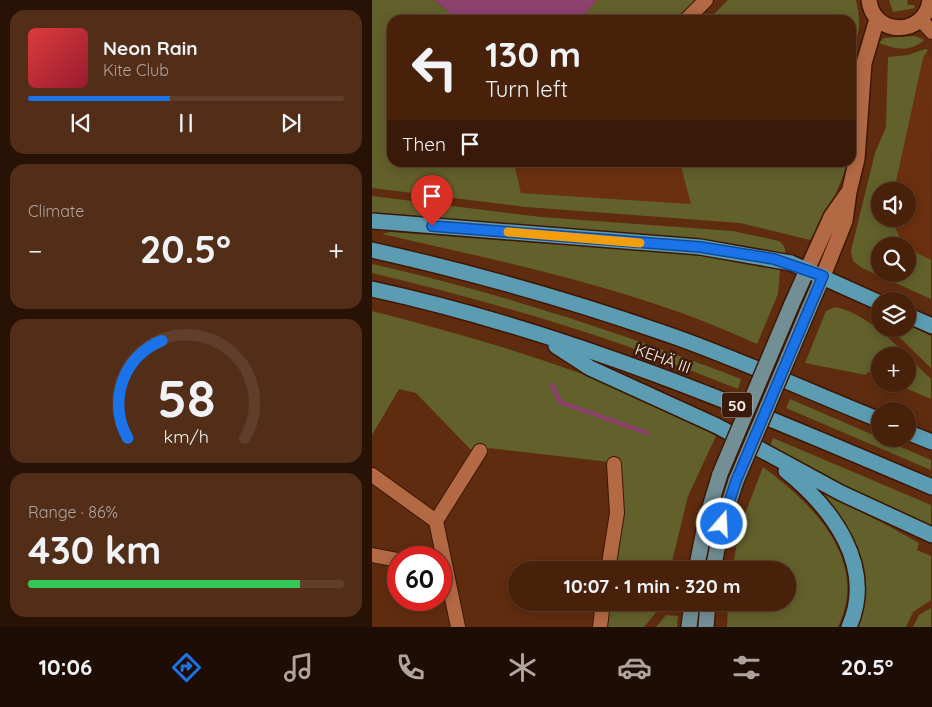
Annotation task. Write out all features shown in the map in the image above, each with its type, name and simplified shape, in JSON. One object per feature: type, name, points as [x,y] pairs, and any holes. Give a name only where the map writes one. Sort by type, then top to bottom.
[{"type":"highway","points":[[372,221],[700,247],[774,259],[823,276],[871,298]]},
{"type":"highway","name":"KEHÄ III","points":[[372,250],[444,266],[550,295],[663,333],[871,416]]},
{"type":"highway","name":"KEHÄ III","points":[[372,289],[538,334],[635,365],[728,401],[932,487]]},
{"type":"highway","points":[[916,319],[932,326]]},
{"type":"highway","points":[[538,334],[590,368],[717,426],[841,493],[932,534]]},
{"type":"highway","points":[[916,436],[932,442]]},
{"type":"highway","points":[[760,449],[816,498],[835,523],[846,542],[855,563],[858,583],[858,601],[849,627]]},
{"type":"main road","points":[[698,561],[706,520],[720,474],[807,270]]},
{"type":"main road","points":[[715,561],[722,524],[736,481],[823,276]]},
{"type":"main road","points":[[690,627],[691,611]]},
{"type":"main road","points":[[706,627],[707,611]]},
{"type":"street","points":[[691,15],[706,0]]},
{"type":"street","points":[[869,0],[871,9],[877,19],[887,26],[898,29],[910,27],[921,20],[927,11],[930,0]]},
{"type":"street","points":[[856,163],[864,63],[877,19]]},
{"type":"street","points":[[921,20],[932,32]]},
{"type":"street","points":[[823,276],[842,230],[855,167]]},
{"type":"street","points":[[807,270],[831,217],[849,192]]},
{"type":"street","points":[[441,546],[436,521],[480,451]]},
{"type":"street","points":[[609,561],[617,513],[614,464]]},
{"type":"street","points":[[372,475],[436,521]]},
{"type":"street","points":[[372,555],[387,558]]},
{"type":"street","points":[[452,600],[458,627]]},
{"type":"street","points":[[600,627],[602,611]]},
{"type":"shaded area","points":[[372,0],[434,0],[452,15],[387,15],[387,167],[515,167],[521,193],[691,204],[681,167],[846,167],[827,212],[810,240],[740,223],[526,207],[372,188]]},
{"type":"shaded area","points":[[434,0],[597,0],[584,15],[452,15]]},
{"type":"shaded area","points":[[597,0],[697,0],[681,15],[584,15]]},
{"type":"shaded area","points":[[728,0],[856,0],[859,19],[856,40],[856,15],[713,15]]},
{"type":"shaded area","points":[[889,0],[907,0],[908,5],[914,5],[915,8],[893,12]]},
{"type":"shaded area","points":[[915,36],[924,40],[908,48],[902,49],[879,43],[884,38]]},
{"type":"shaded area","points":[[925,49],[928,50],[923,58],[896,182],[871,182],[871,227],[895,227],[900,237],[871,237],[871,272],[853,261],[851,251],[875,153],[886,127],[888,57],[908,55]]},
{"type":"shaded area","points":[[928,53],[932,58],[931,260],[916,252],[916,237],[899,237],[895,227],[916,227],[916,182],[896,182],[923,58]]},
{"type":"shaded area","points":[[515,167],[681,167],[691,204],[521,193]]},
{"type":"shaded area","points":[[372,196],[541,217],[733,231],[779,241],[784,247],[785,255],[697,239],[372,215]]},
{"type":"shaded area","points":[[390,232],[712,256],[780,270],[778,294],[757,344],[667,308],[620,293],[525,267],[382,234]]},
{"type":"shaded area","points":[[916,252],[931,260],[931,299],[893,282],[916,282]]},
{"type":"shaded area","points":[[372,264],[466,287],[605,330],[741,379],[738,389],[621,344],[559,324],[466,297],[372,273]]},
{"type":"shaded area","points":[[835,307],[862,318],[871,324],[871,337],[887,337],[898,347],[871,347],[871,373],[868,372],[866,375],[805,363],[826,311]]},
{"type":"shaded area","points":[[372,311],[430,326],[572,370],[644,400],[716,436],[688,496],[672,561],[613,561],[618,463],[489,448],[484,456],[470,449],[416,393],[399,389],[372,435]]},
{"type":"shaded area","points":[[916,328],[931,336],[931,368],[916,353],[916,347],[909,347],[899,337],[916,337]]},
{"type":"shaded area","points":[[916,364],[931,379],[931,399],[915,392]]},
{"type":"shaded area","points":[[790,399],[871,434],[871,444],[786,408]]},
{"type":"shaded area","points":[[773,438],[931,505],[931,529],[769,449]]},
{"type":"shaded area","points":[[877,447],[901,447],[931,460],[931,470]]},
{"type":"shaded area","points":[[763,467],[800,498],[817,516],[831,536],[842,557],[847,579],[846,602],[838,627],[727,627],[728,611],[796,611],[796,561],[734,561],[740,527]]},
{"type":"shaded area","points":[[818,491],[919,543],[917,550],[931,556],[931,600],[913,612],[906,627],[858,627],[864,603],[864,587]]},
{"type":"shaded area","points":[[931,608],[931,627],[913,627],[919,615]]},
{"type":"shaded area","points":[[607,611],[657,611],[644,627],[604,627]]},
{"type":"shaded area","points":[[666,615],[678,616],[677,627],[656,627]]},
{"type":"waterway","points":[[552,385],[560,402],[647,433]]},
{"type":"slow traffic","points":[[508,232],[640,243]]},
{"type":"route","points":[[432,226],[700,247],[739,252],[791,263],[823,276],[736,481],[722,524]]}]
